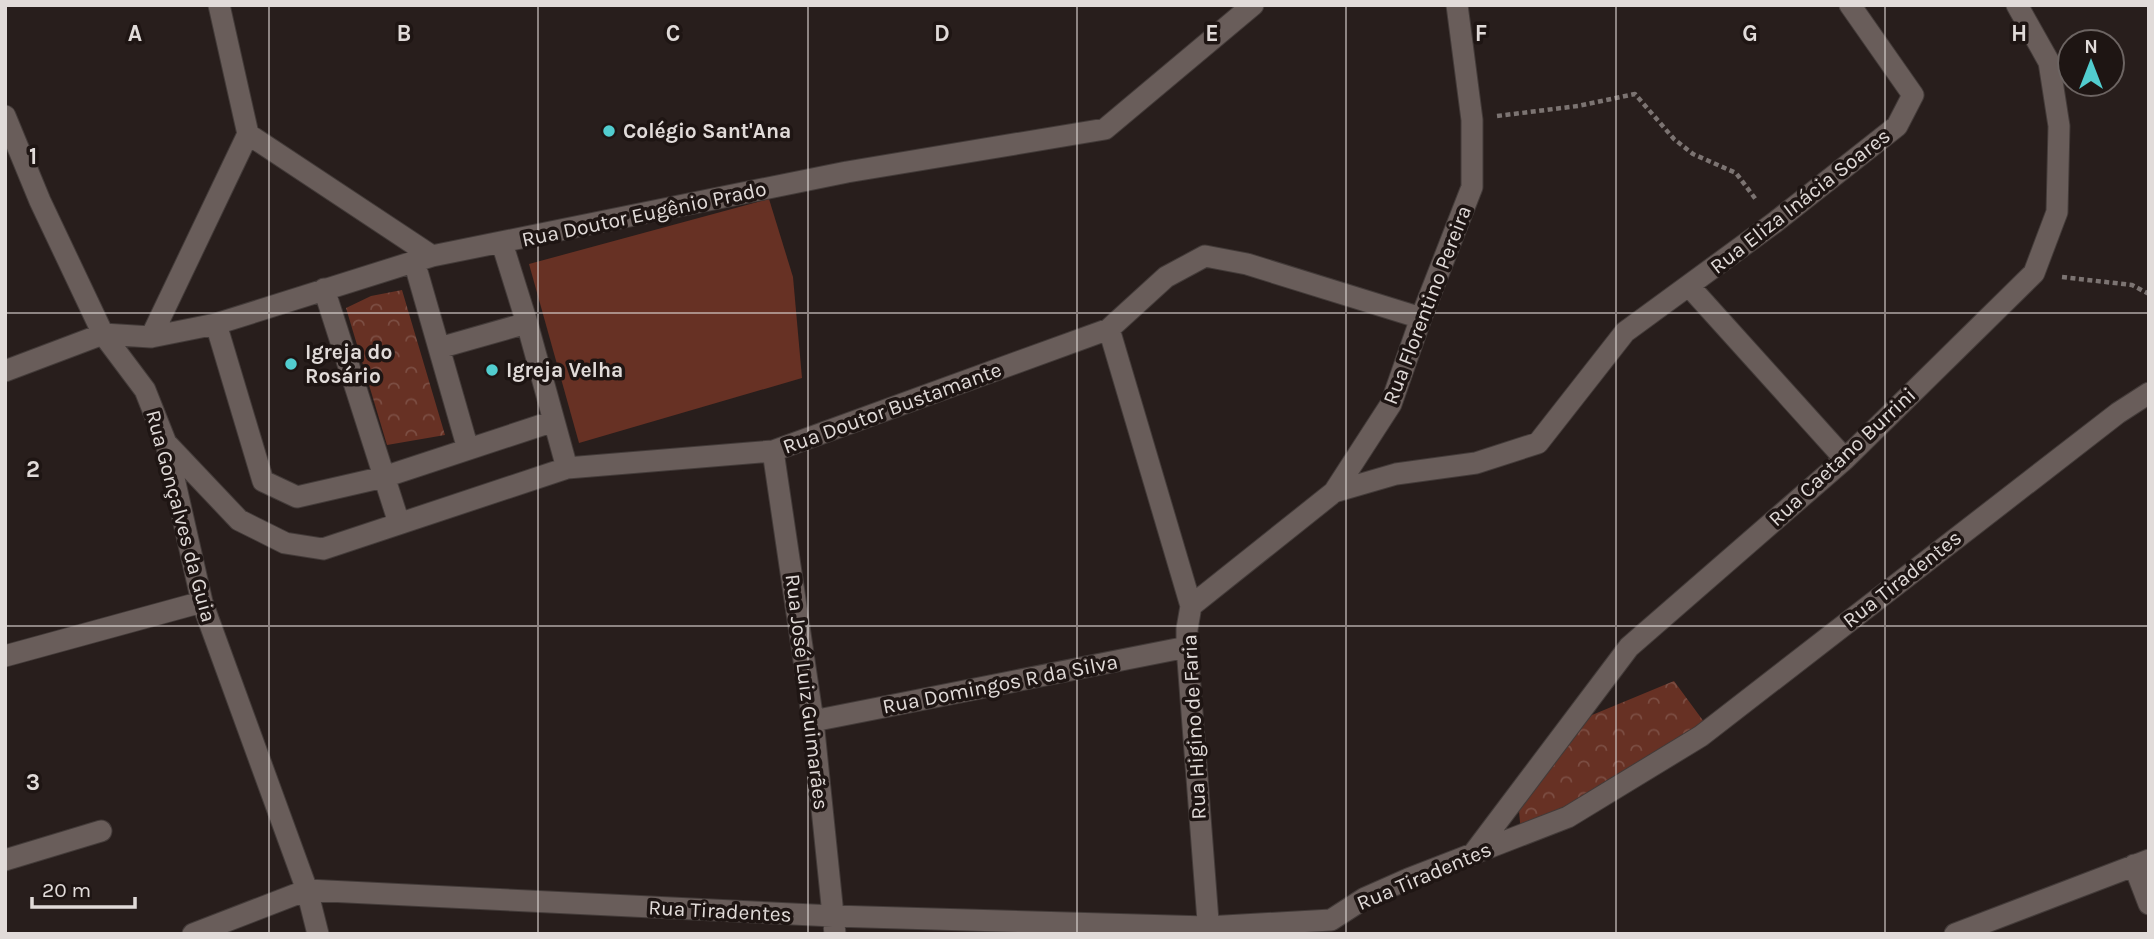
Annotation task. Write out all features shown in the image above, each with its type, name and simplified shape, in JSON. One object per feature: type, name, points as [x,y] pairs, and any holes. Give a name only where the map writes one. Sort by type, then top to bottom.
[{"type":"street","points":[[151,337],[248,134],[219,5]]},
{"type":"street","name":"Rua Doutor Eugênio Prado","points":[[5,371],[103,334],[151,337],[216,324],[423,259],[847,172],[1105,129],[1253,5]]},
{"type":"street","name":"Rua Florentino Pereira","points":[[1191,606],[1334,492],[1391,404],[1472,187],[1472,120],[1457,5]]},
{"type":"street","name":"Rua Eliza Inácia Soares","points":[[1334,492],[1395,474],[1476,463],[1538,443],[1625,332],[1774,223],[1896,127],[1913,95],[1850,5]]},
{"type":"street","name":"Rua Caetano Burrini","points":[[1472,855],[1629,647],[1844,459],[2034,273],[2057,212],[2059,126],[2049,62],[2017,5]]},
{"type":"street","name":"Rua Gonçalves da Guia","points":[[5,116],[40,201],[103,334],[145,390],[166,443],[202,602],[307,890],[318,934]]},
{"type":"street","points":[[248,134],[423,259],[439,348],[468,449]]},
{"type":"street","points":[[502,243],[567,468]]},
{"type":"street","name":"Rua Doutor Bustamante","points":[[166,443],[239,520],[285,543],[323,549],[567,468],[774,452],[1109,329],[1166,277],[1205,256],[1247,264],[1421,318]]},
{"type":"street","name":"Rua Eliza Inácia Soares","points":[[1689,286],[1844,459]]},
{"type":"street","points":[[324,289],[399,523]]},
{"type":"street","points":[[439,348],[527,323]]},
{"type":"street","points":[[216,324],[263,481],[297,497],[384,477],[554,421]]},
{"type":"street","name":"Rua Higino de Faria","points":[[1109,329],[1191,606],[1187,647],[1208,931]]},
{"type":"street","name":"Rua Tiradentes","points":[[307,890],[834,925],[1208,931],[1327,927],[1365,898],[1568,817],[1701,736],[2118,413],[2149,393]]},
{"type":"street","name":"Rua José Luiz Guimarães","points":[[774,452],[813,721],[834,925]]},
{"type":"street","points":[[5,656],[202,602]]},
{"type":"street","name":"Rua Domingos R da Silva","points":[[813,721],[1187,647]]},
{"type":"street","points":[[5,860],[102,831]]},
{"type":"street","points":[[1955,934],[2142,863],[2149,904]]},
{"type":"street","points":[[193,934],[307,890]]},
{"type":"path","points":[[1472,120],[1578,106],[1635,94],[1674,139],[1693,154],[1736,173],[1774,223]]},
{"type":"path","points":[[2034,273],[2132,285],[2149,294]]},
{"type":"green space","points":[[769,199],[793,277],[802,378],[579,443],[529,264]]},
{"type":"green space","points":[[402,290],[445,435],[387,445],[346,308],[371,296]]},
{"type":"green space","points":[[1674,681],[1707,726],[1521,834],[1518,799],[1592,715]]},
{"type":"place","name":"Colégio Sant'Ana","points":[[609,131]]},
{"type":"place","name":"Igreja do Rosário","points":[[291,364]]},
{"type":"place","name":"Igreja Velha","points":[[492,370]]}]
